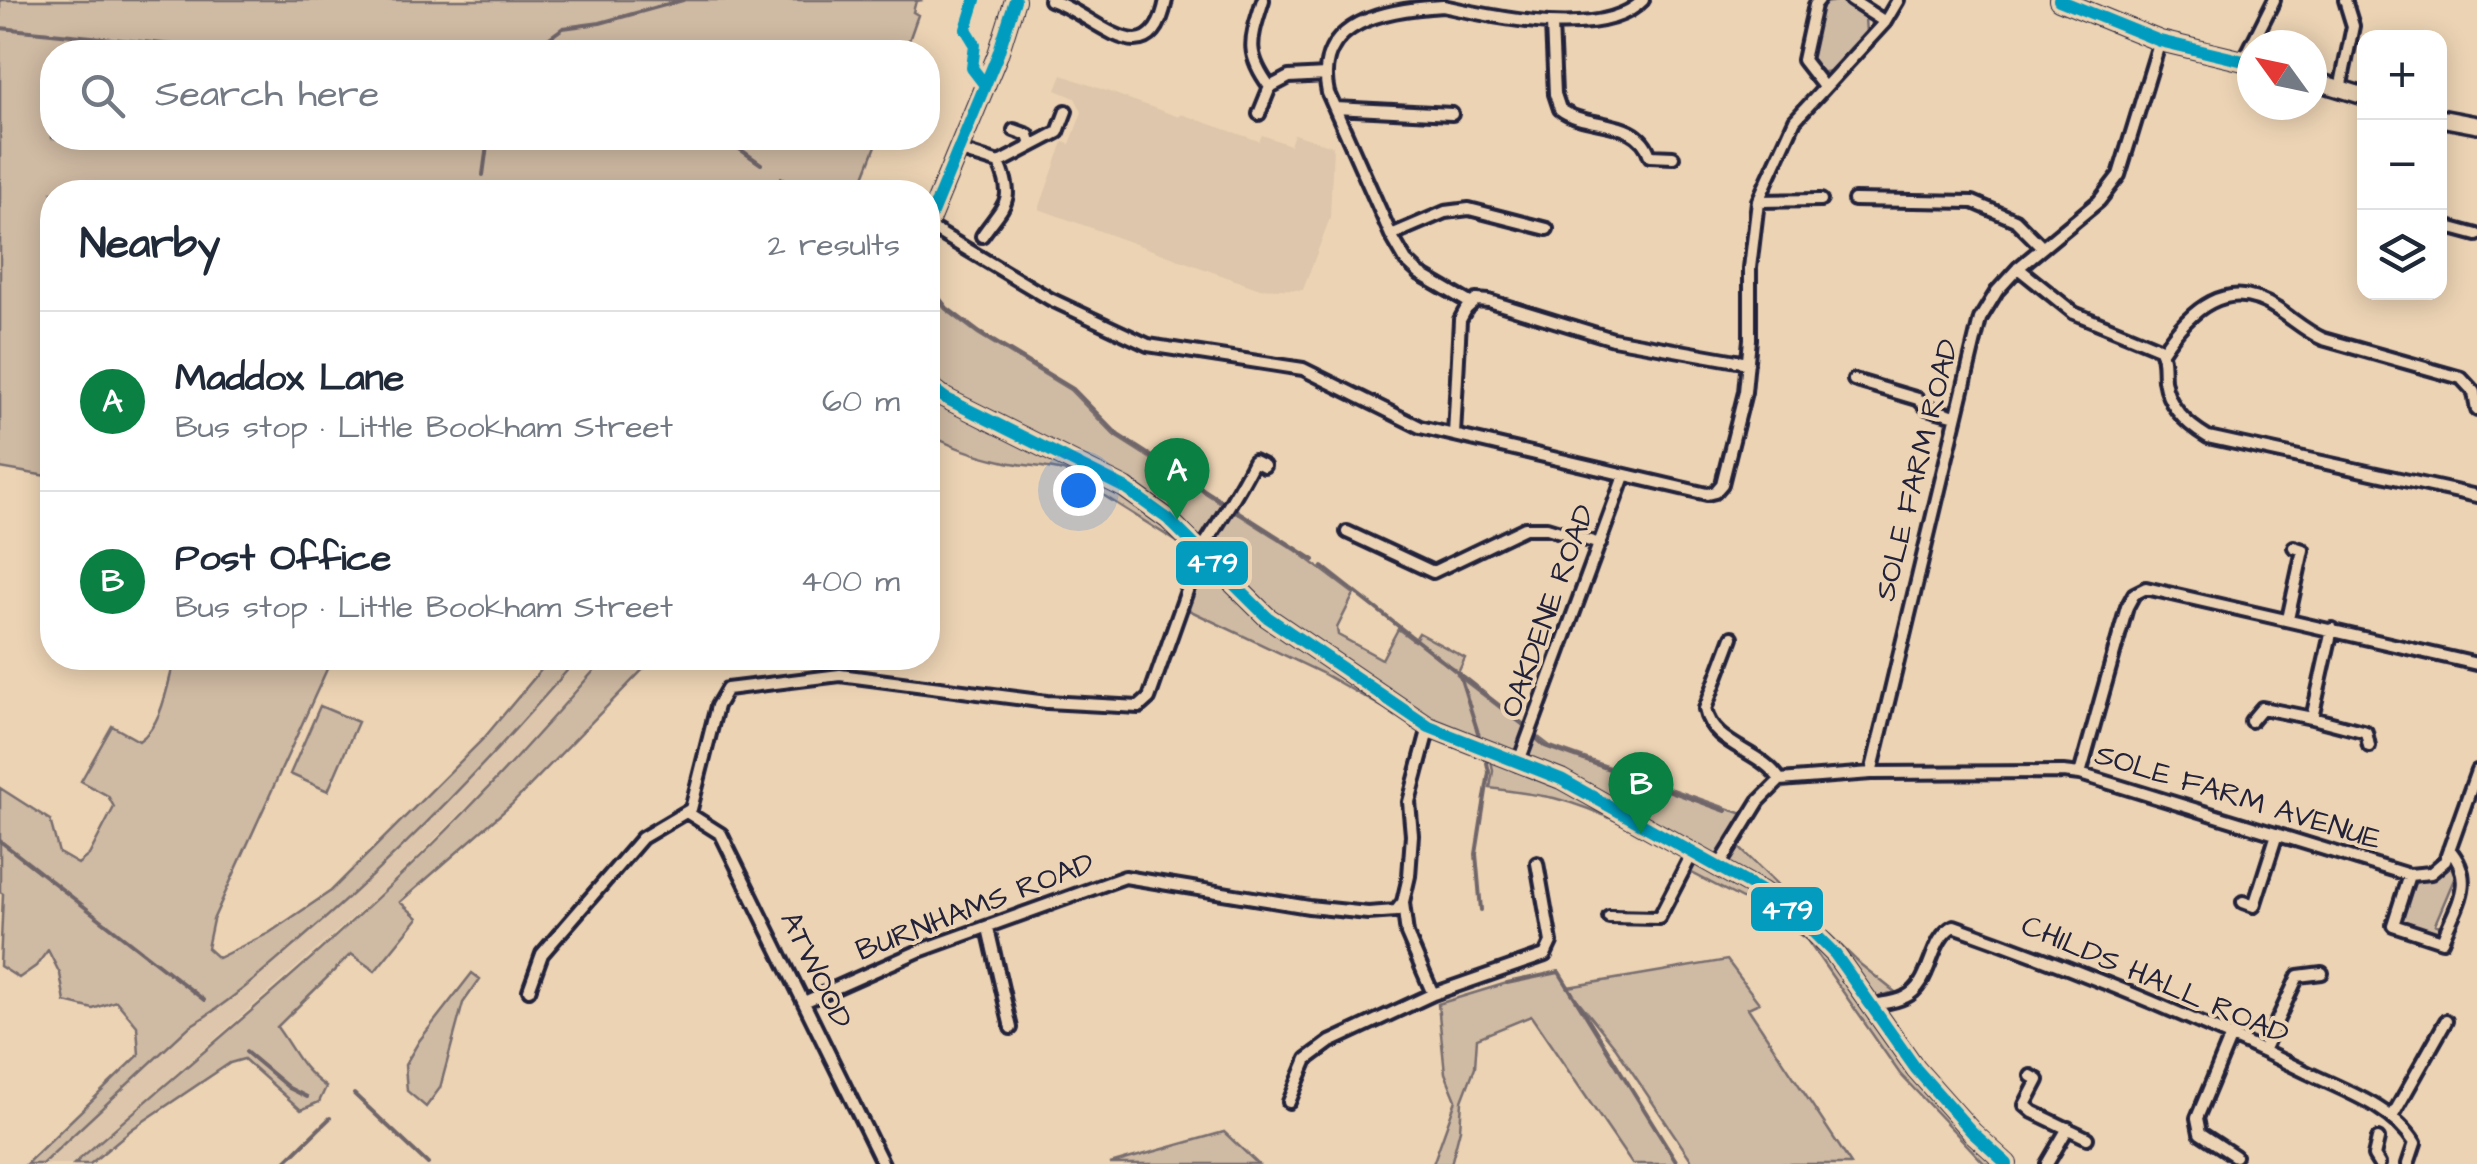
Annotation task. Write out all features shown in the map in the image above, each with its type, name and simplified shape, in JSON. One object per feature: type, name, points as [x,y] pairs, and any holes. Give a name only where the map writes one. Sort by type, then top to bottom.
[{"type":"street","points":[[940,194],[998,54],[1015,0]]},
{"type":"street","points":[[1050,0],[1080,12],[1130,42],[1154,32],[1166,0]]},
{"type":"street","points":[[1264,0],[1250,52],[1270,86]]},
{"type":"street","points":[[1470,304],[1415,270],[1391,235],[1335,108],[1326,75],[1332,52],[1343,33],[1381,14],[1443,6],[1552,24],[1619,16],[1643,0]]},
{"type":"street","points":[[1820,0],[1814,5],[1803,60],[1824,86]]},
{"type":"street","points":[[1851,0],[1885,22]]},
{"type":"street","points":[[940,231],[1050,298],[1131,339],[1183,352],[1302,369],[1404,420],[1454,435],[1624,476],[1707,494],[1716,492],[1726,474],[1740,420],[1748,362],[1750,268],[1758,201],[1795,120],[1885,22],[1898,0]]},
{"type":"street","points":[[2059,0],[2160,40],[2237,59]]},
{"type":"street","points":[[2261,30],[2274,0]]},
{"type":"street","points":[[2340,89],[2354,26],[2344,0]]},
{"type":"street","points":[[1552,24],[1556,100],[1560,108],[1578,119],[1635,134],[1646,144],[1650,156],[1673,157]]},
{"type":"street","name":"SOLE FARM ROAD","points":[[1871,773],[1980,320],[1997,291],[2018,268],[2099,201],[2119,176],[2160,40]]},
{"type":"street","points":[[1260,114],[1270,86],[1289,77],[1326,75]]},
{"type":"street","points":[[2327,85],[2357,94]]},
{"type":"street","points":[[1335,108],[1452,114]]},
{"type":"street","points":[[958,150],[999,163],[1058,132],[1066,111]]},
{"type":"street","points":[[2447,119],[2477,125]]},
{"type":"street","points":[[1014,130],[1028,135],[1031,145]]},
{"type":"street","points":[[982,236],[1009,197],[999,163]]},
{"type":"street","points":[[1758,201],[1821,200]]},
{"type":"street","points":[[1854,200],[1973,202],[2015,220],[2042,247]]},
{"type":"street","points":[[1391,235],[1445,212],[1469,209],[1548,229]]},
{"type":"street","points":[[2447,227],[2477,235]]},
{"type":"street","points":[[2018,268],[2074,313],[2152,342],[2162,352]]},
{"type":"street","points":[[2476,491],[2208,437],[2183,419],[2173,406],[2162,352],[2183,321],[2206,304],[2220,298],[2249,298],[2276,308],[2322,339],[2462,378],[2474,392],[2477,410]]},
{"type":"street","points":[[1454,435],[1460,320],[1470,304],[1483,299],[1614,339],[1748,362]]},
{"type":"street","points":[[1854,380],[1956,416]]},
{"type":"street","points":[[940,394],[1125,488],[1168,519],[1267,617],[1429,727],[1562,780],[1719,866],[1797,916],[1835,954],[1916,1069],[1972,1132],[2007,1164]]},
{"type":"street","points":[[529,990],[542,954],[642,838],[688,813],[695,799],[717,706],[727,690],[840,675],[1047,702],[1139,707],[1149,698],[1202,553],[1254,461],[1264,466]]},
{"type":"street","name":"OAKDENE ROAD","points":[[1518,764],[1624,476]]},
{"type":"street","points":[[1347,532],[1433,572],[1526,528],[1547,528],[1600,544]]},
{"type":"street","points":[[2288,619],[2303,550],[2294,548]]},
{"type":"street","points":[[2080,774],[2127,606],[2134,594],[2146,588],[2477,664]]},
{"type":"street","points":[[2312,718],[2332,630]]},
{"type":"street","points":[[1732,637],[1705,710],[1707,721],[1717,733],[1773,768],[1780,780]]},
{"type":"street","points":[[2251,722],[2262,708],[2312,718],[2366,732],[2369,746]]},
{"type":"street","points":[[1429,727],[1409,802],[1411,862],[1403,902],[1408,934],[1433,994]]},
{"type":"street","points":[[1719,866],[1760,801],[1780,780],[1871,773]]},
{"type":"street","name":"SOLE FARM AVENUE","points":[[1871,773],[2080,774],[2409,875],[2431,874],[2445,860],[2449,849],[2461,862],[2465,876],[2442,941],[2393,925],[2409,875]]},
{"type":"street","points":[[2449,849],[2477,774]]},
{"type":"street","name":"ATWOOD","points":[[688,813],[721,834],[882,1164]]},
{"type":"street","points":[[2243,902],[2254,906],[2278,834]]},
{"type":"street","points":[[1609,917],[1659,918],[1694,852]]},
{"type":"street","points":[[1289,1102],[1307,1059],[1330,1042],[1433,994],[1545,955],[1551,942],[1537,863]]},
{"type":"street","name":"BURNHAMS ROAD","points":[[804,1002],[919,951],[1125,877],[1368,913],[1392,912],[1403,902]]},
{"type":"street","name":"CHILDS HALL ROAD","points":[[1873,1005],[1906,997],[1922,979],[1944,931],[1954,926],[2160,1004],[2392,1117]]},
{"type":"street","points":[[988,928],[1011,1028]]},
{"type":"street","points":[[2263,1051],[2298,976],[2322,973]]},
{"type":"street","points":[[2408,1164],[2415,1143],[2404,1124],[2392,1117],[2446,1021]]},
{"type":"street","points":[[2231,1036],[2197,1118],[2200,1133],[2234,1156]]},
{"type":"street","points":[[2031,1076],[2038,1080],[2026,1105],[2087,1138]]},
{"type":"street","points":[[2047,1164],[2068,1128]]},
{"type":"street","points":[[2378,1139],[2374,1156],[2379,1164]]},
{"type":"shaded area","points":[[0,0],[923,0],[916,1],[913,12],[918,15],[909,40],[40,40],[40,150],[874,150],[863,180],[40,180],[40,475],[0,468]]},
{"type":"shaded area","points":[[1841,0],[1865,17],[1866,33],[1830,71],[1819,73],[1808,58],[1821,4]]},
{"type":"shaded area","points":[[1062,75],[1259,141],[1262,135],[1290,145],[1294,134],[1333,146],[1330,218],[1303,290],[1257,288],[1039,209],[1063,142],[1070,144],[1082,112],[1075,98],[1056,90]]},
{"type":"shaded area","points":[[940,303],[978,334],[1070,390],[1115,436],[1297,551],[1354,594],[1337,628],[1338,635],[1382,659],[1398,629],[1414,641],[1419,633],[1465,658],[1457,675],[1550,746],[1743,814],[1728,837],[1860,964],[1895,992],[1879,996],[1866,1010],[1898,1060],[1996,1164],[1985,1164],[1900,1074],[1807,940],[1773,915],[1690,872],[1692,862],[1608,817],[1554,798],[1490,788],[1491,759],[1439,739],[1322,673],[1176,604],[1193,552],[1083,480],[1061,471],[985,457],[940,439]]},
{"type":"shaded area","points":[[172,670],[327,670],[213,920],[207,948],[218,958],[269,933],[331,891],[484,738],[541,670],[567,670],[447,802],[342,904],[249,984],[190,1026],[42,1164],[26,1164],[139,1055],[137,1026],[116,1001],[93,1009],[65,1002],[60,974],[48,950],[36,966],[19,978],[0,966],[0,788],[50,820],[59,853],[78,864],[89,855],[114,807],[108,796],[81,781],[112,726],[139,741],[153,725]]},
{"type":"shaded area","points":[[568,670],[595,670],[532,742],[385,889],[74,1164],[42,1164],[190,1026],[219,1009],[523,722]]},
{"type":"shaded area","points":[[594,670],[642,670],[511,805],[400,902],[418,918],[375,971],[351,954],[277,1027],[303,1066],[326,1087],[319,1102],[301,1110],[244,1059],[230,1063],[132,1129],[90,1164],[74,1164],[320,951],[498,777]]},
{"type":"shaded area","points":[[320,706],[358,722],[328,791],[290,774]]},
{"type":"shaded area","points":[[2451,860],[2457,865],[2457,872],[2435,924],[2442,927],[2440,934],[2399,921],[2415,883],[2436,877]]},
{"type":"shaded area","points":[[1727,960],[1759,1003],[1748,1008],[1851,1164],[1694,1164],[1616,1048],[1576,998],[1678,1164],[1632,1164],[1531,1016],[1477,1038],[1475,1067],[1462,1101],[1451,1164],[1433,1164],[1456,1100],[1445,1073],[1438,1004],[1559,972],[1568,987]]},
{"type":"shaded area","points":[[472,973],[480,979],[463,1003],[440,1088],[426,1107],[407,1091],[405,1065]]},
{"type":"shaded area","points":[[1224,1132],[1258,1164],[1110,1164]]},
{"type":"waterway","points":[[546,40],[563,28],[600,23],[683,0]]},
{"type":"waterway","points":[[0,28],[122,40]]},
{"type":"waterway","points":[[483,175],[486,150]]},
{"type":"waterway","points":[[741,150],[761,164]]},
{"type":"waterway","points":[[781,178],[784,180]]},
{"type":"waterway","points":[[940,299],[980,333],[1073,389],[1118,435],[1314,560]]},
{"type":"waterway","points":[[1323,567],[1523,724]]},
{"type":"waterway","points":[[1460,676],[1480,739]]},
{"type":"waterway","points":[[1537,739],[1545,746],[1726,811]]},
{"type":"waterway","points":[[1481,910],[1476,854],[1489,772],[1486,758]]},
{"type":"waterway","points":[[0,841],[204,1000]]},
{"type":"waterway","points":[[1507,983],[1559,972],[1678,1164]]},
{"type":"waterway","points":[[246,1052],[289,1088],[307,1097]]},
{"type":"waterway","points":[[354,1094],[428,1164]]},
{"type":"waterway","points":[[283,1164],[330,1118]]},
{"type":"transit line","name":"479","points":[[975,0],[966,29],[975,44],[972,68],[985,85]]},
{"type":"transit line","name":"479","points":[[940,194],[998,54],[1015,0]]},
{"type":"transit line","name":"479","points":[[2059,0],[2160,41],[2237,59]]},
{"type":"transit line","name":"479","points":[[940,394],[1125,488],[1168,519],[1267,617],[1429,727],[1561,779],[1761,891],[1797,916],[1835,954],[1916,1069],[1972,1132],[2007,1164]]},
{"type":"place","name":"Maddox Lane","points":[[1177,520]]},
{"type":"place","name":"Post Office","points":[[1641,834]]}]
